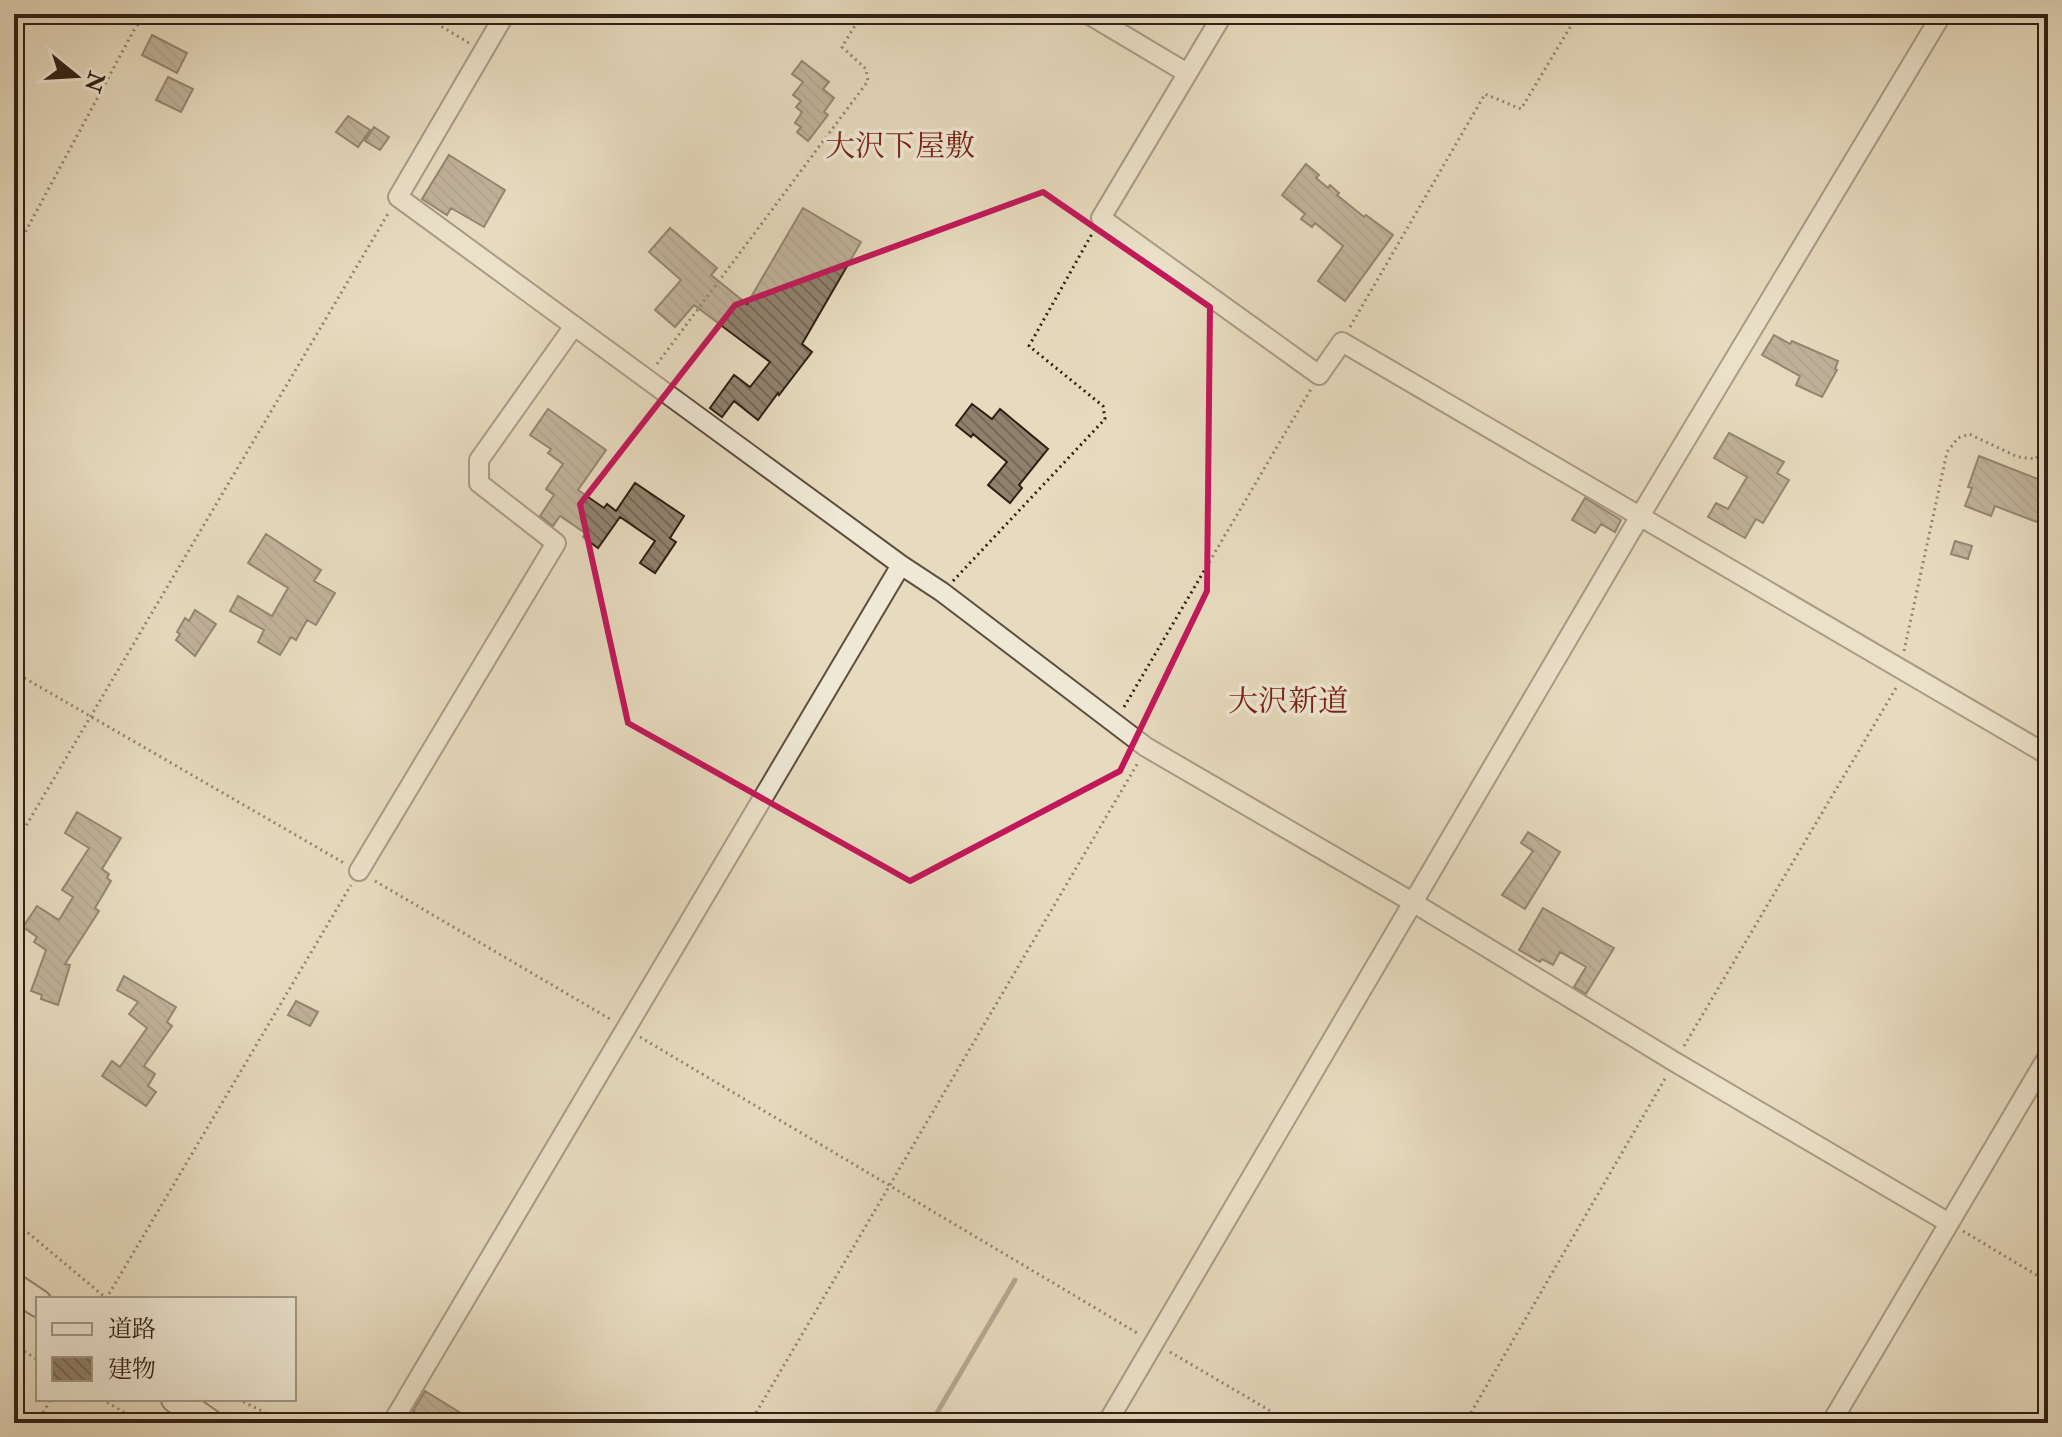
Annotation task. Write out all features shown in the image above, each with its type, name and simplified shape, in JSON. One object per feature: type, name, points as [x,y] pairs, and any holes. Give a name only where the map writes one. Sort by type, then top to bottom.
[{"type":"street","points":[[505,14],[398,197],[942,592],[1113,725],[1146,747],[1414,903],[1675,1062],[1949,1223]]},
{"type":"street","points":[[1088,14],[1187,73]]},
{"type":"street","points":[[1223,14],[1101,218],[1319,375],[1342,342],[2048,755]]},
{"type":"street","points":[[1107,1423],[1640,516],[1942,14]]},
{"type":"street","points":[[359,871],[556,543],[479,483],[479,460],[574,326]]},
{"type":"street","points":[[392,1423],[901,565]]},
{"type":"street","points":[[1831,1423],[2048,1056]]},
{"type":"street","points":[[14,1287],[36,1302]]},
{"type":"street","points":[[178,1401],[210,1423]]},
{"type":"path","points":[[14,253],[134,30],[146,14]]},
{"type":"path","points":[[421,14],[483,51]]},
{"type":"path","points":[[646,378],[868,81],[866,69],[842,47],[862,14]]},
{"type":"path","points":[[1342,342],[1485,94],[1521,109],[1578,14]]},
{"type":"path","points":[[14,846],[398,197]]},
{"type":"path","points":[[942,592],[1105,419],[1103,406],[1029,346],[1101,218]]},
{"type":"path","points":[[1113,725],[1319,375]]},
{"type":"path","points":[[1465,1423],[1906,670],[1904,655],[1947,452],[1958,438],[1969,434],[2018,457],[2036,459],[2048,439]]},
{"type":"path","points":[[14,672],[359,871],[1291,1423]]},
{"type":"path","points":[[750,1423],[1146,747]]},
{"type":"path","points":[[108,1297],[359,871]]},
{"type":"path","points":[[14,1221],[105,1297]]},
{"type":"path","points":[[1949,1223],[2048,1282]]},
{"type":"path","points":[[14,1345],[36,1359]]},
{"type":"path","points":[[37,1423],[50,1401]]},
{"type":"path","points":[[105,1401],[141,1423]]},
{"type":"path","points":[[242,1401],[285,1423]]},
{"type":"highlighted area","points":[[1043,192],[1210,307],[1207,591],[1120,771],[910,881],[628,723],[580,504],[735,305]]},
{"type":"building","points":[[152,35],[187,53],[177,73],[142,55]]},
{"type":"building","points":[[802,61],[829,82],[823,89],[834,98],[824,112],[828,115],[808,141],[797,132],[801,127],[795,123],[802,112],[796,107],[801,101],[793,95],[803,82],[792,74]]},
{"type":"building","points":[[168,77],[193,89],[181,112],[156,100]]},
{"type":"building","points":[[348,116],[370,130],[358,147],[336,132]]},
{"type":"building","points":[[374,127],[389,137],[380,150],[365,141]]},
{"type":"building","points":[[449,155],[505,190],[484,227],[451,208],[447,215],[422,199]]},
{"type":"building","points":[[1306,164],[1328,188],[1330,185],[1339,193],[1337,195],[1364,217],[1366,215],[1393,235],[1345,301],[1318,281],[1343,246],[1315,223],[1312,227],[1301,219],[1305,214],[1282,195]]},
{"type":"building","points":[[803,208],[861,242],[802,344],[812,352],[779,395],[758,420],[734,401],[722,417],[710,408],[734,375],[750,387],[770,362],[694,305],[675,327],[655,310],[681,280],[649,252],[670,228],[717,268],[711,275],[747,304]]},
{"type":"building","points":[[1774,335],[1838,361],[1837,370],[1822,397],[1796,385],[1800,376],[1762,355]]},
{"type":"building","points":[[972,404],[992,419],[1000,409],[1048,449],[1019,485],[1022,488],[1010,503],[988,485],[1007,462],[973,434],[971,437],[956,425]]},
{"type":"building","points":[[548,409],[606,450],[578,490],[604,508],[607,504],[616,511],[635,483],[684,516],[670,538],[676,542],[655,573],[640,563],[655,541],[620,517],[598,548],[583,537],[585,533],[560,516],[553,526],[540,516],[554,495],[546,489],[563,464],[548,453],[551,449],[530,435]]},
{"type":"building","points":[[1729,433],[1784,462],[1777,473],[1789,480],[1763,523],[1756,519],[1745,538],[1708,517],[1716,503],[1728,509],[1747,477],[1714,458]]},
{"type":"building","points":[[1979,456],[2048,483],[2048,495],[2037,522],[1995,506],[1991,516],[1965,506]]},
{"type":"building","points":[[1585,498],[1621,520],[1615,532],[1601,524],[1595,533],[1572,520]]},
{"type":"building","points":[[266,534],[321,570],[314,581],[335,593],[316,625],[307,620],[296,640],[291,637],[280,655],[258,642],[264,630],[230,611],[238,596],[272,616],[288,588],[248,563]]},
{"type":"building","points":[[1955,541],[1972,546],[1968,559],[1951,554]]},
{"type":"building","points":[[195,610],[216,624],[195,656],[176,640],[185,618],[189,621]]},
{"type":"building","points":[[77,812],[121,838],[102,869],[109,874],[107,878],[111,881],[95,908],[99,911],[65,964],[70,965],[58,1005],[41,999],[42,995],[31,991],[46,950],[34,942],[37,937],[23,927],[37,906],[59,920],[73,897],[62,890],[89,848],[65,833]]},
{"type":"building","points":[[1528,832],[1560,852],[1525,909],[1502,895],[1533,851],[1521,843]]},
{"type":"building","points":[[1543,908],[1614,948],[1586,994],[1574,987],[1586,967],[1560,952],[1553,965],[1542,959],[1540,962],[1519,950]]},
{"type":"building","points":[[124,976],[176,1007],[167,1022],[172,1026],[144,1066],[155,1074],[148,1086],[156,1092],[146,1106],[102,1076],[112,1061],[120,1067],[147,1028],[129,1014],[138,1002],[117,990]]},
{"type":"building","points":[[296,1001],[318,1012],[310,1026],[288,1015]]},
{"type":"building","points":[[425,1391],[477,1423],[432,1423],[413,1411]]},
{"type":"waterway","points":[[931,1423],[1015,1280]]},
{"type":"district","name":"大沢下屋敷","points":[[900,146]]},
{"type":"district","name":"大沢新道","points":[[1288,701]]}]
